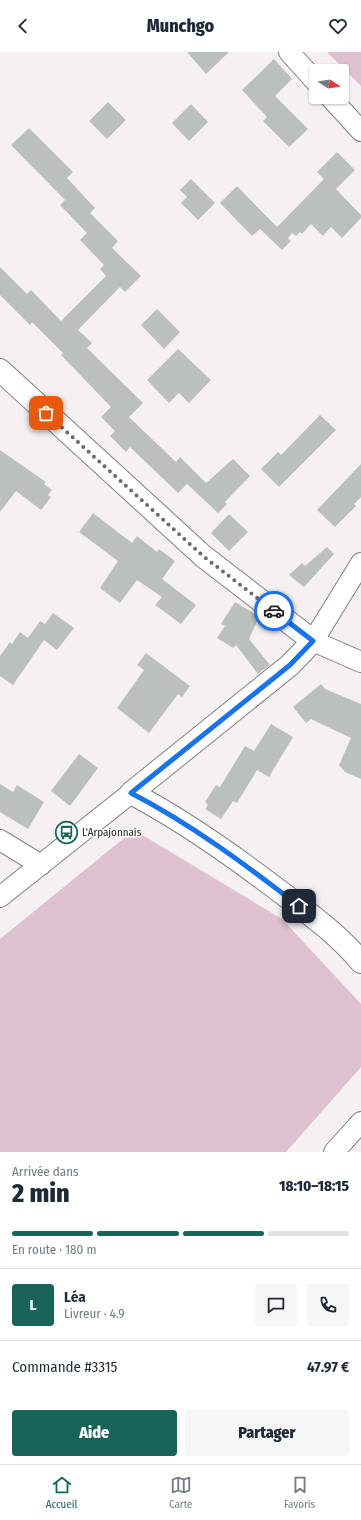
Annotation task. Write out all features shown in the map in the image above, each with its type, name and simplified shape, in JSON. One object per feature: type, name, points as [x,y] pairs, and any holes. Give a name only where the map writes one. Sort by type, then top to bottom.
[{"type":"main road","points":[[0,370],[203,556],[313,641],[290,665],[131,793],[155,806],[245,865],[299,906],[351,950],[361,962]]},
{"type":"street","points":[[289,52],[309,74]]},
{"type":"street","points":[[336,104],[361,131]]},
{"type":"street","points":[[361,563],[313,641],[361,662]]},
{"type":"street","points":[[0,897],[131,793]]},
{"type":"street","points":[[0,840],[41,865]]},
{"type":"street","points":[[334,1152],[361,1122]]},
{"type":"shaded area","points":[[327,52],[361,52],[361,86],[349,74],[349,64],[339,64]]},
{"type":"shaded area","points":[[134,830],[282,919],[361,1004],[361,1067],[286,1152],[0,1152],[0,939]]},
{"type":"building","points":[[187,52],[229,52],[206,74]]},
{"type":"building","points":[[274,59],[292,79],[275,96],[308,129],[289,147],[263,121],[267,117],[242,90]]},
{"type":"building","points":[[108,102],[126,120],[107,139],[89,121]]},
{"type":"building","points":[[191,104],[208,122],[189,141],[172,123]]},
{"type":"building","points":[[29,128],[73,172],[67,178],[95,208],[90,213],[118,241],[112,248],[141,276],[125,292],[120,287],[78,330],[92,343],[87,348],[143,403],[129,417],[176,462],[180,457],[206,483],[233,459],[250,476],[225,502],[227,504],[218,513],[187,484],[178,493],[130,447],[126,452],[110,436],[115,431],[101,417],[111,407],[61,355],[63,353],[32,322],[30,325],[0,295],[0,267],[27,294],[31,290],[61,321],[106,276],[100,269],[104,265],[80,240],[87,233],[60,205],[65,200],[11,145]]},
{"type":"building","points":[[337,152],[355,170],[336,189],[361,215],[361,218],[342,238],[331,227],[323,236],[311,224],[302,234],[300,232],[296,236],[292,233],[288,238],[291,241],[282,250],[260,229],[252,236],[220,203],[237,186],[277,227],[324,179],[317,172]]},
{"type":"building","points":[[191,179],[215,203],[198,220],[181,203],[187,197],[180,190]]},
{"type":"building","points":[[157,309],[180,332],[164,349],[141,325]]},
{"type":"building","points":[[178,349],[211,380],[189,403],[179,393],[169,403],[147,380]]},
{"type":"building","points":[[320,415],[336,430],[279,487],[261,469],[278,452],[281,455]]},
{"type":"building","points":[[0,450],[46,482],[44,484],[52,490],[48,495],[51,497],[41,510],[16,491],[0,512]]},
{"type":"building","points":[[361,464],[361,497],[354,504],[356,506],[335,527],[317,510]]},
{"type":"building","points":[[93,513],[132,543],[137,536],[157,552],[159,549],[175,561],[162,579],[196,605],[181,624],[155,605],[162,597],[137,580],[120,603],[100,588],[118,561],[79,532]]},
{"type":"building","points":[[229,514],[248,532],[229,551],[211,533]]},
{"type":"building","points":[[327,547],[334,554],[304,587],[289,575],[302,563],[305,566]]},
{"type":"building","points":[[235,602],[257,615],[255,617],[258,619],[249,639],[270,665],[258,674],[236,645],[233,648],[217,638],[225,626],[221,624]]},
{"type":"building","points":[[53,613],[74,628],[57,650],[44,640],[13,685],[0,676],[0,656],[10,642],[12,644],[20,632],[28,638],[40,621],[45,624]]},
{"type":"building","points":[[146,653],[190,686],[182,697],[178,694],[149,733],[117,708],[144,670],[137,665]]},
{"type":"building","points":[[321,684],[325,689],[361,704],[361,779],[345,772],[339,765],[351,738],[311,719],[306,723],[293,707]]},
{"type":"building","points":[[271,724],[293,737],[269,777],[257,770],[237,803],[233,801],[221,819],[205,809],[208,805],[205,802],[216,785],[220,787],[245,746],[254,751]]},
{"type":"building","points":[[79,754],[98,768],[70,806],[51,791]]},
{"type":"building","points":[[0,784],[13,792],[17,785],[44,802],[28,829],[0,812]]},
{"type":"way so far","points":[[46,413],[203,556],[274,611]]},
{"type":"place","name":"L'Arpajonnais","points":[[66,832]]},
{"type":"route","points":[[274,611],[313,641],[290,665],[131,793],[155,806],[245,865],[299,906]]}]
